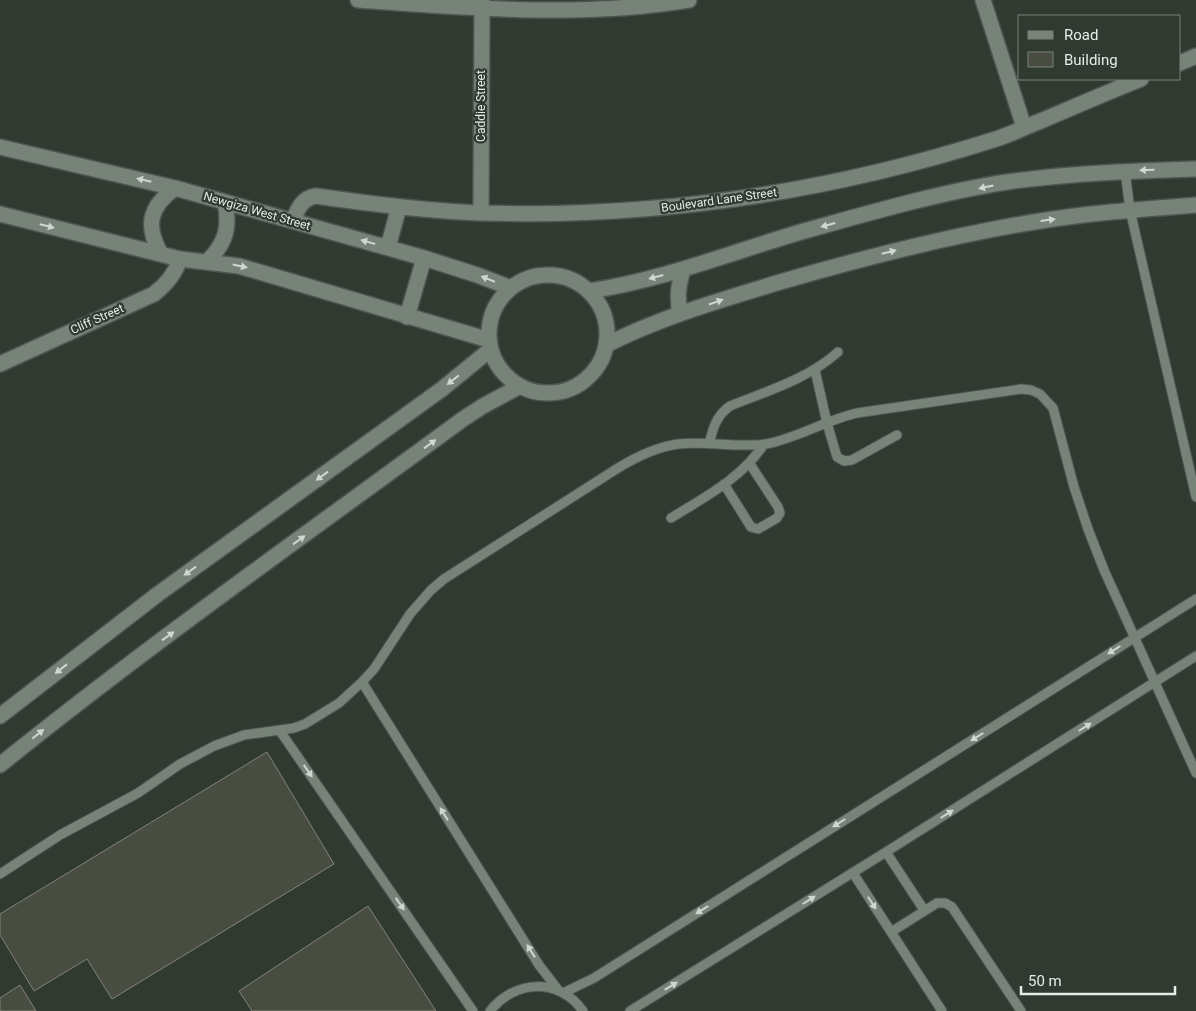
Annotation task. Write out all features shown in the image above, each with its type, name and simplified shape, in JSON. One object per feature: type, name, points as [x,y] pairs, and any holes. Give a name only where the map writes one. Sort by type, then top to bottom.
[{"type":"street","points":[[358,0],[482,4],[570,11],[689,0]]},
{"type":"street","points":[[984,0],[1024,127]]},
{"type":"street","name":"Caddie Street","points":[[480,213],[482,4]]},
{"type":"street","points":[[1181,63],[1196,56]]},
{"type":"street","name":"Boulevard Lane Street","points":[[292,220],[302,202],[311,197],[399,207],[480,213],[593,212],[668,207],[752,197],[835,182],[917,162],[998,138],[1139,80]]},
{"type":"street","name":"Newgiza West Street","points":[[0,147],[176,188],[292,220],[424,258],[511,288]]},
{"type":"street","points":[[589,291],[616,287],[683,270],[804,231],[939,196],[1007,182],[1125,171],[1196,169]]},
{"type":"street","points":[[161,254],[153,240],[151,225],[154,210],[163,197],[176,188]]},
{"type":"street","points":[[208,262],[219,249],[226,234],[228,218],[225,202]]},
{"type":"street","points":[[606,346],[632,332],[680,314],[744,293],[888,252],[1036,222],[1130,210],[1196,205]]},
{"type":"street","points":[[388,247],[399,207]]},
{"type":"street","points":[[0,214],[180,259],[247,268],[407,316],[490,345]]},
{"type":"street","points":[[407,316],[424,258]]},
{"type":"street","name":"Cliff Street","points":[[0,364],[154,294],[172,278],[180,259]]},
{"type":"street","points":[[680,314],[678,284],[683,270]]},
{"type":"street","points":[[550,275],[578,282],[589,291],[596,298],[607,326],[606,346],[602,358],[585,380],[560,392],[546,393],[520,386],[507,376],[498,364],[490,345],[489,328],[496,306],[511,288],[522,281],[536,276],[550,275]]},
{"type":"street","points":[[0,716],[158,594],[442,388],[490,345]]},
{"type":"street","points":[[0,765],[67,711],[463,419],[520,386]]},
{"type":"lane","points":[[1125,171],[1130,210],[1196,497]]},
{"type":"lane","points":[[710,444],[718,416],[730,406],[815,370],[838,352]]},
{"type":"lane","points":[[815,370],[837,457],[844,462],[852,460],[897,436]]},
{"type":"lane","points":[[0,874],[60,834],[138,792],[196,755],[244,735],[294,728],[316,718],[339,703],[374,669],[419,602],[444,579],[636,457],[677,444],[750,445],[782,441],[839,417],[857,413],[1021,389],[1040,394],[1053,408],[1074,487],[1104,570],[1196,773]]},
{"type":"lane","points":[[671,518],[724,484],[750,464],[764,444]]},
{"type":"lane","points":[[724,484],[751,526],[758,529],[777,518],[780,513],[778,507],[750,464]]},
{"type":"lane","points":[[490,1011],[505,997],[522,988],[534,986],[561,992],[594,978],[1196,599]]},
{"type":"lane","points":[[630,1011],[853,873],[1196,656]]},
{"type":"lane","points":[[362,682],[539,965],[561,992],[573,1000],[583,1011]]},
{"type":"lane","points":[[280,731],[473,1011]]},
{"type":"lane","points":[[886,852],[924,910]]},
{"type":"lane","points":[[853,873],[942,1011]]},
{"type":"lane","points":[[891,932],[937,903],[945,903],[952,907],[1021,1011]]},
{"type":"building","points":[[267,752],[334,864],[112,999],[87,959],[34,991],[0,935],[0,914]]},
{"type":"building","points":[[368,906],[436,1011],[252,1011],[239,991]]},
{"type":"building","points":[[20,985],[36,1011],[0,1011],[0,998]]}]
